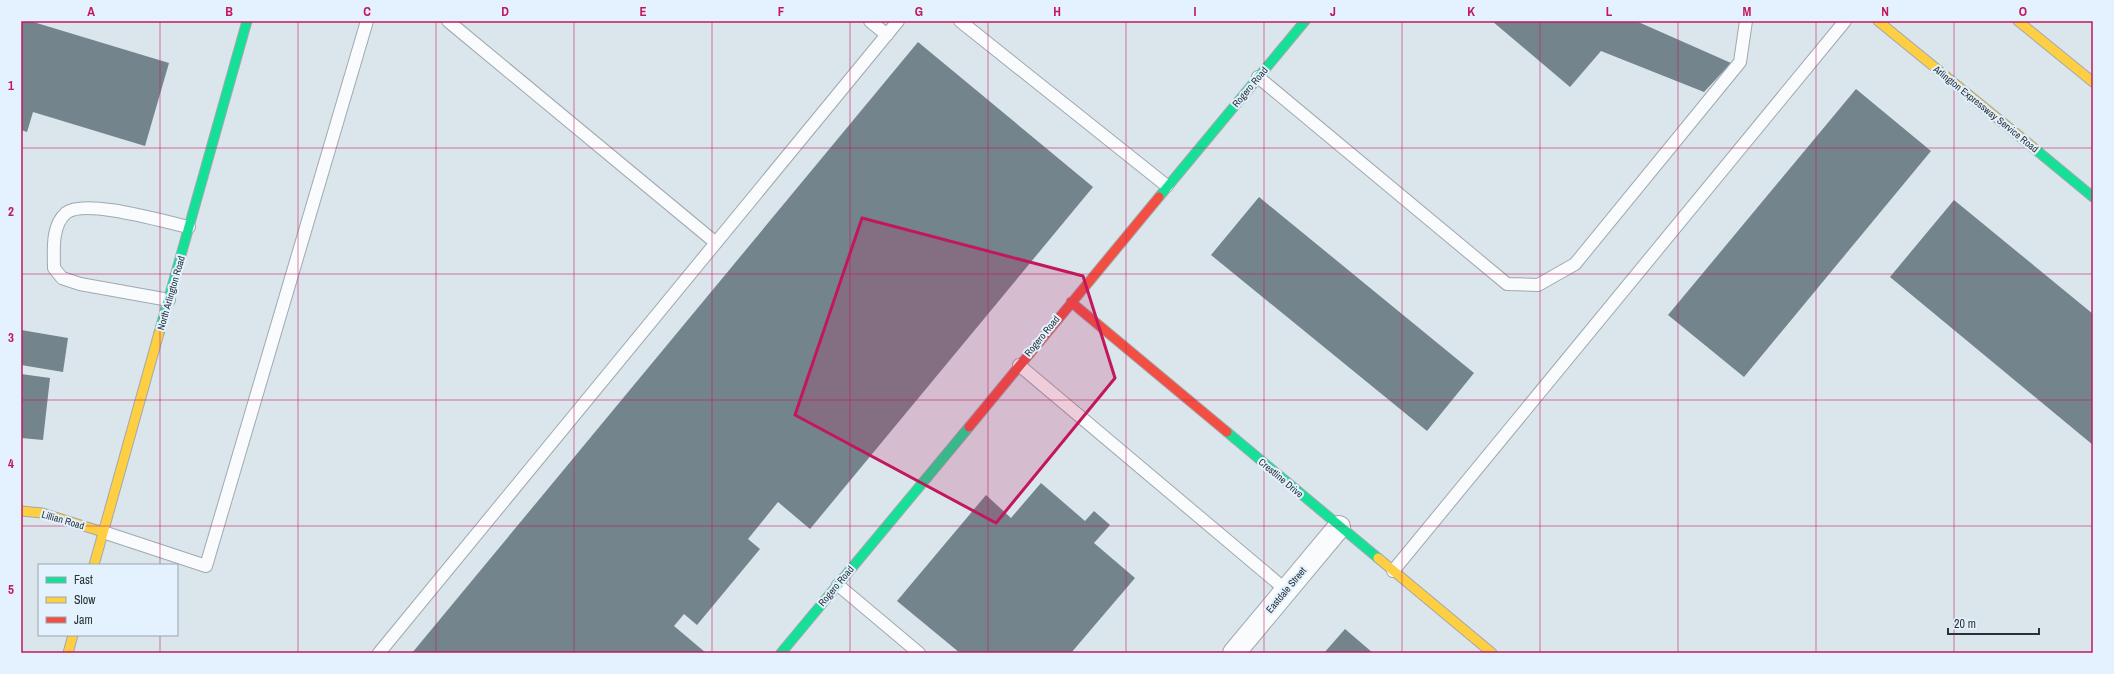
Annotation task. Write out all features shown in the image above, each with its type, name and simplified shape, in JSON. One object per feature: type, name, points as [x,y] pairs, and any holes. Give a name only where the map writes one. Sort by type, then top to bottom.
[{"type":"main road","name":"North Arlington Road","points":[[94,564],[247,21]]},
{"type":"main road","name":"Rogero Road","points":[[781,653],[1305,21]]},
{"type":"main road","name":"Arlington Expressway Service Road","points":[[1878,21],[2093,197]]},
{"type":"main road","points":[[2018,21],[2093,82]]},
{"type":"main road","name":"Crestline Drive","points":[[1071,302],[1492,653]]},
{"type":"main road","name":"Lillian Road","points":[[21,511],[42,513],[103,532]]},
{"type":"main road","points":[[68,653],[74,636]]},
{"type":"street","name":"Eastdale Street","points":[[1234,653],[1339,527]]},
{"type":"lane","points":[[103,532],[206,566],[367,21]]},
{"type":"lane","points":[[448,21],[716,243]]},
{"type":"lane","points":[[870,21],[887,35]]},
{"type":"lane","points":[[378,653],[898,21]]},
{"type":"lane","points":[[960,21],[1167,186]]},
{"type":"lane","points":[[1258,77],[1507,284],[1538,285],[1575,264],[1740,62],[1746,21]]},
{"type":"lane","points":[[1393,571],[1845,21]]},
{"type":"lane","points":[[169,300],[80,284],[62,278],[54,268],[55,233],[66,213],[75,208],[102,208],[189,227]]},
{"type":"lane","points":[[1019,365],[1286,590]]},
{"type":"lane","points":[[838,585],[919,653]]},
{"type":"highlighted area","points":[[862,218],[1083,276],[1115,378],[996,523],[795,415]]},
{"type":"building","points":[[21,21],[30,21],[169,63],[145,146],[33,112],[27,132],[21,130]]},
{"type":"building","points":[[1492,21],[1636,21],[1731,63],[1704,92],[1601,51],[1570,87]]},
{"type":"building","points":[[918,42],[1093,187],[810,529],[778,502],[748,539],[760,549],[697,625],[684,614],[674,626],[706,653],[412,653]]},
{"type":"building","points":[[1856,89],[1931,151],[1744,377],[1668,315]]},
{"type":"building","points":[[1259,197],[1474,373],[1427,431],[1211,255]]},
{"type":"building","points":[[1954,200],[2093,314],[2093,445],[1890,277]]},
{"type":"building","points":[[21,330],[68,338],[63,372],[21,365]]},
{"type":"building","points":[[21,374],[50,378],[43,440],[21,438]]},
{"type":"building","points":[[1041,483],[1085,521],[1094,511],[1110,525],[1094,543],[1135,578],[1071,653],[960,653],[897,601],[986,495],[1011,518]]},
{"type":"building","points":[[1345,629],[1373,653],[1324,653]]},
{"type":"traffic: fast","points":[[159,333],[247,21]]},
{"type":"traffic: fast","points":[[1159,197],[1305,21]]},
{"type":"traffic: fast","points":[[2035,149],[2093,197]]},
{"type":"traffic: fast","points":[[781,653],[969,427]]},
{"type":"traffic: fast","points":[[1227,432],[1378,558]]},
{"type":"traffic: slow","points":[[1878,21],[2035,149]]},
{"type":"traffic: slow","points":[[2018,21],[2093,82]]},
{"type":"traffic: slow","points":[[94,564],[159,333]]},
{"type":"traffic: slow","points":[[21,511],[42,513],[103,532]]},
{"type":"traffic: slow","points":[[1378,558],[1492,653]]},
{"type":"traffic: slow","points":[[68,653],[73,636]]},
{"type":"traffic: jam","points":[[969,427],[1159,197]]},
{"type":"traffic: jam","points":[[1071,302],[1227,432]]}]
